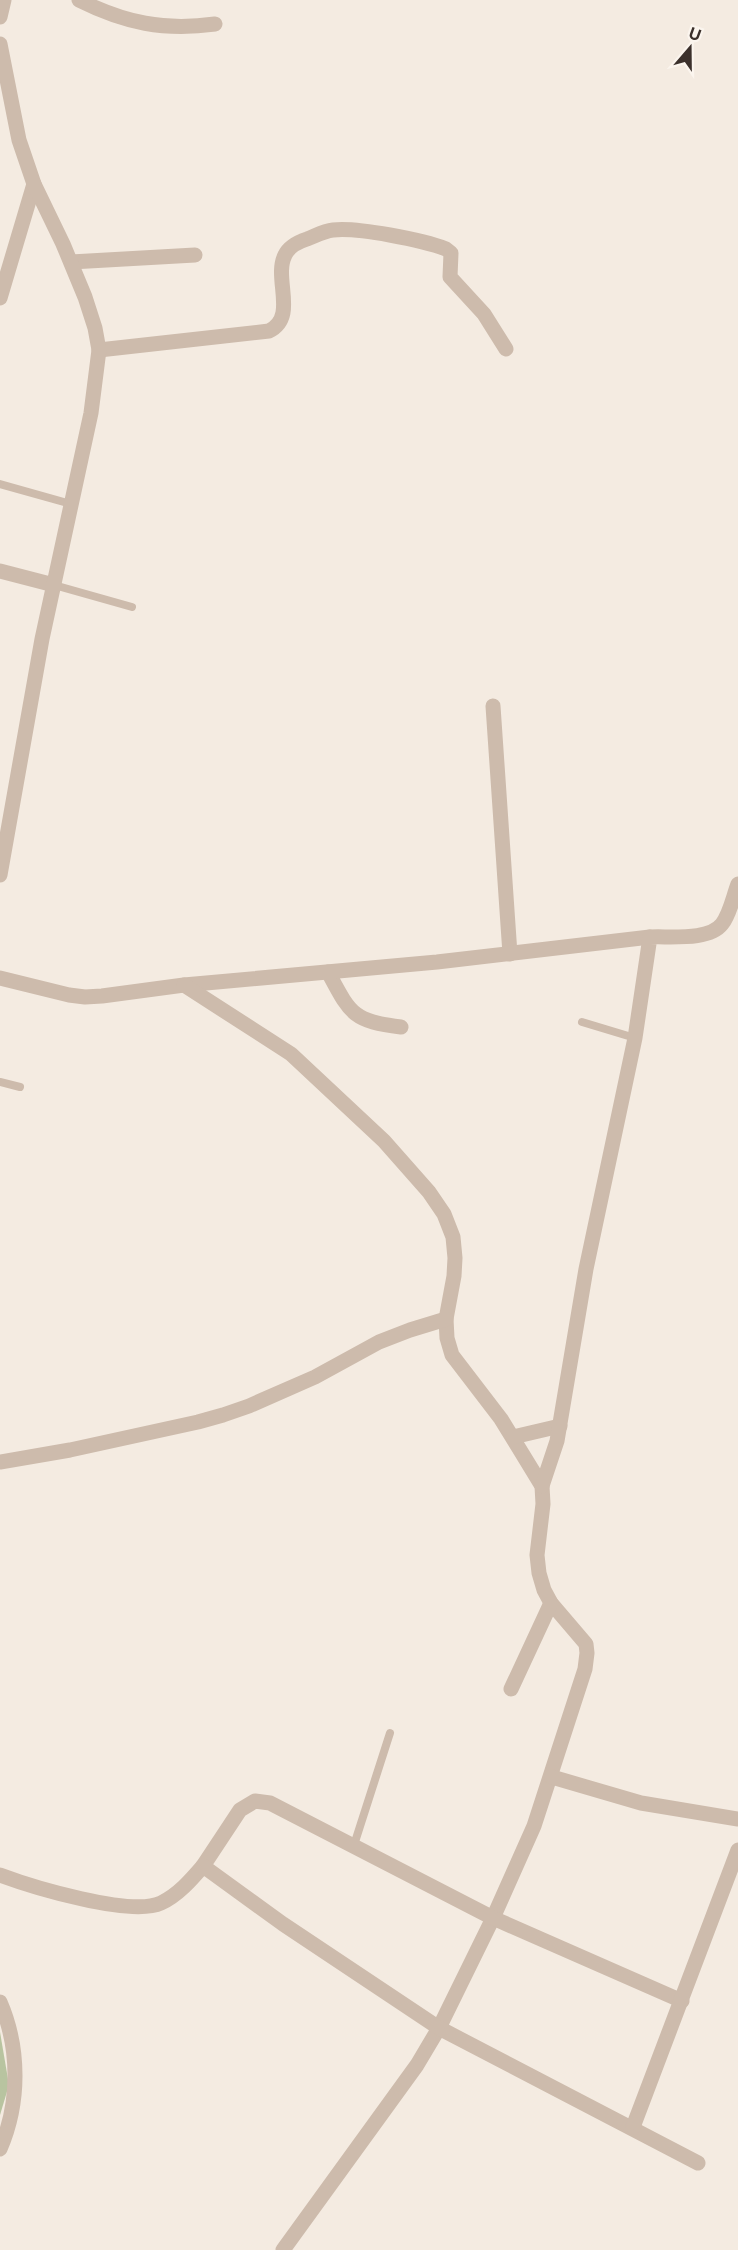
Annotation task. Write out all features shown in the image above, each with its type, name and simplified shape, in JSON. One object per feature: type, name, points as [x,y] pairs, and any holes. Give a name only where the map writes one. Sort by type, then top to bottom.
[{"type":"street","points":[[0,17],[4,0]]},
{"type":"street","points":[[79,0],[120,19],[149,25],[190,28],[215,24]]},
{"type":"street","points":[[0,44],[20,140],[34,184],[70,262],[95,328],[99,350],[91,413],[42,639],[0,875]]},
{"type":"street","points":[[1,290],[34,184]]},
{"type":"street","points":[[99,350],[269,331],[277,327],[283,315],[282,269],[283,258],[287,250],[297,243],[332,230],[359,230],[447,249],[451,252],[450,277],[484,315],[506,349]]},
{"type":"street","points":[[70,262],[195,255]]},
{"type":"street","points":[[0,571],[54,585]]},
{"type":"street","points":[[493,706],[510,954]]},
{"type":"street","points":[[0,978],[85,997],[184,985],[510,954],[650,937],[705,935],[716,931],[724,923],[738,884]]},
{"type":"street","points":[[283,2250],[417,2065],[439,2028],[493,1918],[534,1826],[552,1777],[585,1669],[586,1644],[551,1603],[542,1581],[537,1555],[543,1485],[557,1442],[586,1269],[635,1038],[650,937]]},
{"type":"street","points":[[328,972],[346,1006],[358,1017],[375,1024],[401,1027]]},
{"type":"street","points":[[184,985],[291,1054],[384,1142],[429,1192],[444,1214],[453,1237],[454,1276],[446,1319],[447,1338],[452,1355],[513,1437],[543,1485]]},
{"type":"street","points":[[0,1462],[70,1450],[223,1415],[315,1377],[379,1342],[446,1319]]},
{"type":"street","points":[[513,1437],[560,1426]]},
{"type":"street","points":[[511,1689],[551,1603]]},
{"type":"street","points":[[552,1777],[641,1803],[738,1819]]},
{"type":"street","points":[[0,1875],[70,1895],[126,1907],[144,1908],[160,1904],[177,1893],[203,1866],[240,1810],[255,1801],[270,1803],[493,1918],[682,2001]]},
{"type":"street","points":[[633,2127],[738,1850]]},
{"type":"street","points":[[203,1866],[283,1924],[439,2028],[633,2127],[698,2163]]},
{"type":"street","points":[[0,2002],[8,2026],[15,2078],[15,2097],[9,2129],[0,2149]]},
{"type":"lane","points":[[0,484],[71,504]]},
{"type":"lane","points":[[54,585],[132,607]]},
{"type":"lane","points":[[582,1022],[635,1038]]},
{"type":"lane","points":[[0,1082],[20,1087]]},
{"type":"lane","points":[[354,1845],[390,1733]]},
{"type":"green space","points":[[0,2032],[9,2085],[0,2115]]}]
